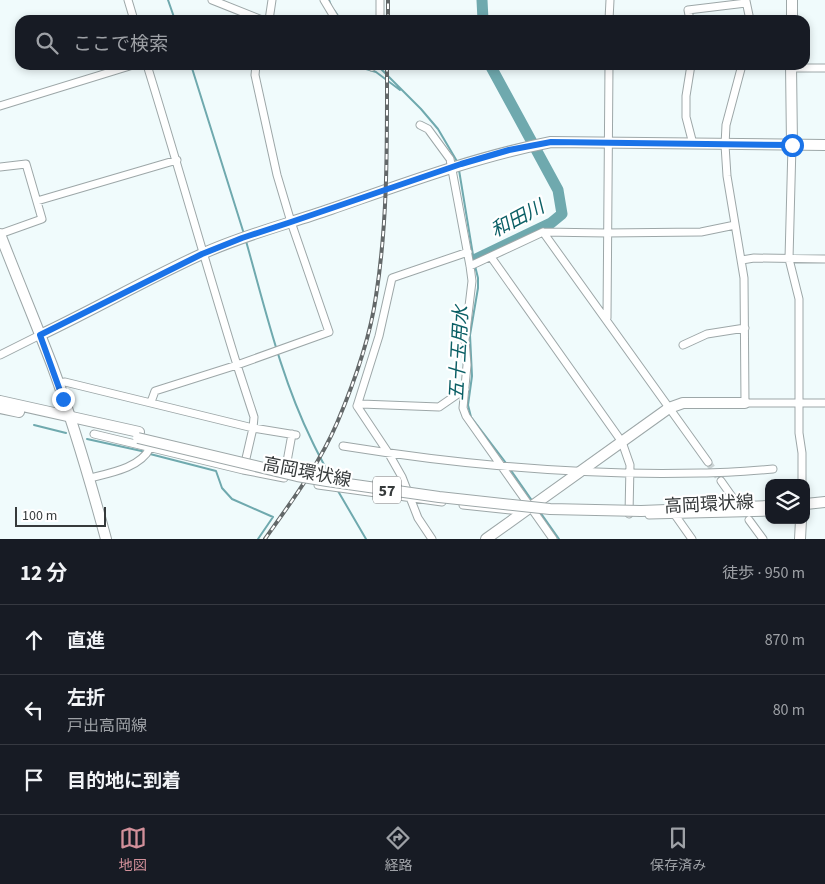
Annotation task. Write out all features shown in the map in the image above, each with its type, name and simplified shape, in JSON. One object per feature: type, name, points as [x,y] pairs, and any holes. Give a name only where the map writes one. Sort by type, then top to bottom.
[{"type":"main road","points":[[792,0],[792,15]]},
{"type":"main road","points":[[791,70],[792,145]]},
{"type":"main road","points":[[40,335],[202,254],[245,237],[456,166],[528,147],[543,144],[608,143],[825,145]]},
{"type":"main road","points":[[1,237],[71,420],[90,478],[106,539]]},
{"type":"main road","name":"高岡環状線","points":[[0,401],[288,474],[439,497],[541,508],[641,509],[765,506]]},
{"type":"main road","points":[[486,539],[534,509],[669,408],[684,403],[745,403]]},
{"type":"main road","name":"高岡環状線","points":[[0,408],[71,420]]},
{"type":"main road","points":[[810,498],[825,497]]},
{"type":"main road","name":"高岡環状線","points":[[641,509],[765,501]]},
{"type":"main road","points":[[810,504],[825,502]]},
{"type":"main road","points":[[800,539],[801,524]]},
{"type":"street","points":[[128,0],[132,15]]},
{"type":"street","points":[[212,0],[250,15]]},
{"type":"street","points":[[270,15],[272,0]]},
{"type":"street","points":[[324,0],[333,15]]},
{"type":"street","points":[[380,0],[380,15]]},
{"type":"street","points":[[610,0],[610,15]]},
{"type":"street","points":[[689,15],[688,10],[746,2],[749,15]]},
{"type":"street","points":[[810,67],[825,68]]},
{"type":"street","points":[[0,106],[117,70]]},
{"type":"street","points":[[149,70],[177,160],[202,254],[254,417],[243,470]]},
{"type":"street","points":[[151,402],[155,391],[237,365],[329,332],[277,175],[256,70]]},
{"type":"street","points":[[607,318],[606,233],[609,70]]},
{"type":"street","points":[[690,70],[686,96],[686,117],[693,144]]},
{"type":"street","points":[[741,70],[726,125],[724,144],[727,176],[744,278],[745,403],[825,403]]},
{"type":"street","points":[[420,125],[428,129],[456,166],[468,252],[474,264],[465,340],[467,365],[463,408],[466,416],[534,509],[553,539]]},
{"type":"street","points":[[792,145],[789,259],[799,299],[799,433],[802,453],[802,479]]},
{"type":"street","points":[[37,201],[177,160]]},
{"type":"street","points":[[0,167],[26,164],[42,219],[1,237]]},
{"type":"street","points":[[474,264],[543,232],[702,232],[736,224]]},
{"type":"street","points":[[543,232],[607,318],[708,462]]},
{"type":"street","points":[[357,406],[378,336],[392,278],[468,252]]},
{"type":"street","points":[[492,257],[622,442],[628,454],[631,472],[629,515]]},
{"type":"street","points":[[742,260],[754,258],[825,259]]},
{"type":"street","points":[[683,345],[707,334],[745,328]]},
{"type":"street","points":[[0,355],[40,335]]},
{"type":"street","points":[[58,383],[65,382],[253,428],[294,435],[284,478],[94,434]]},
{"type":"street","points":[[357,406],[361,404],[439,407],[465,389]]},
{"type":"street","points":[[357,406],[402,477],[418,518],[432,539]]},
{"type":"street","points":[[343,446],[389,454],[581,472],[702,474],[773,469]]},
{"type":"street","points":[[90,478],[132,465],[145,456],[150,448]]},
{"type":"street","points":[[721,481],[733,498]]},
{"type":"street","points":[[318,485],[520,511]]},
{"type":"street","points":[[534,509],[675,516],[765,512]]},
{"type":"street","points":[[675,516],[692,539]]},
{"type":"street","points":[[749,520],[763,539]]},
{"type":"waterway","points":[[168,0],[173,15]]},
{"type":"waterway","points":[[329,0],[331,6]]},
{"type":"waterway","name":"和田川","points":[[482,0],[483,15]]},
{"type":"waterway","points":[[334,10],[338,15]]},
{"type":"waterway","points":[[193,70],[244,234]]},
{"type":"waterway","points":[[369,70],[376,72],[400,90]]},
{"type":"waterway","points":[[382,70],[438,129],[458,163]]},
{"type":"waterway","name":"和田川","points":[[474,260],[551,223],[562,214],[558,190],[493,70]]},
{"type":"waterway","points":[[459,170],[474,261]]},
{"type":"waterway","points":[[246,241],[274,342],[291,393],[331,478]]},
{"type":"waterway","name":"五十玉用水","points":[[475,266],[478,288],[470,335],[472,376],[468,405],[471,417],[506,463]]},
{"type":"waterway","points":[[34,425],[66,433]]},
{"type":"waterway","points":[[87,439],[146,452]]},
{"type":"waterway","points":[[150,454],[216,471],[222,488],[232,499],[273,517],[258,539]]},
{"type":"waterway","name":"五十玉用水","points":[[510,469],[533,502]]},
{"type":"waterway","points":[[338,491],[366,539]]},
{"type":"waterway","name":"五十玉用水","points":[[540,512],[559,539]]},
{"type":"tunnel","points":[[708,462],[721,481]]},
{"type":"railway","points":[[388,0],[388,15]]},
{"type":"railway","points":[[265,539],[304,483],[330,439],[366,345],[376,296],[383,239],[387,152],[387,70]]},
{"type":"route","points":[[63,399],[40,335],[202,254],[242,238],[461,164],[509,150],[551,142],[792,145]]}]
